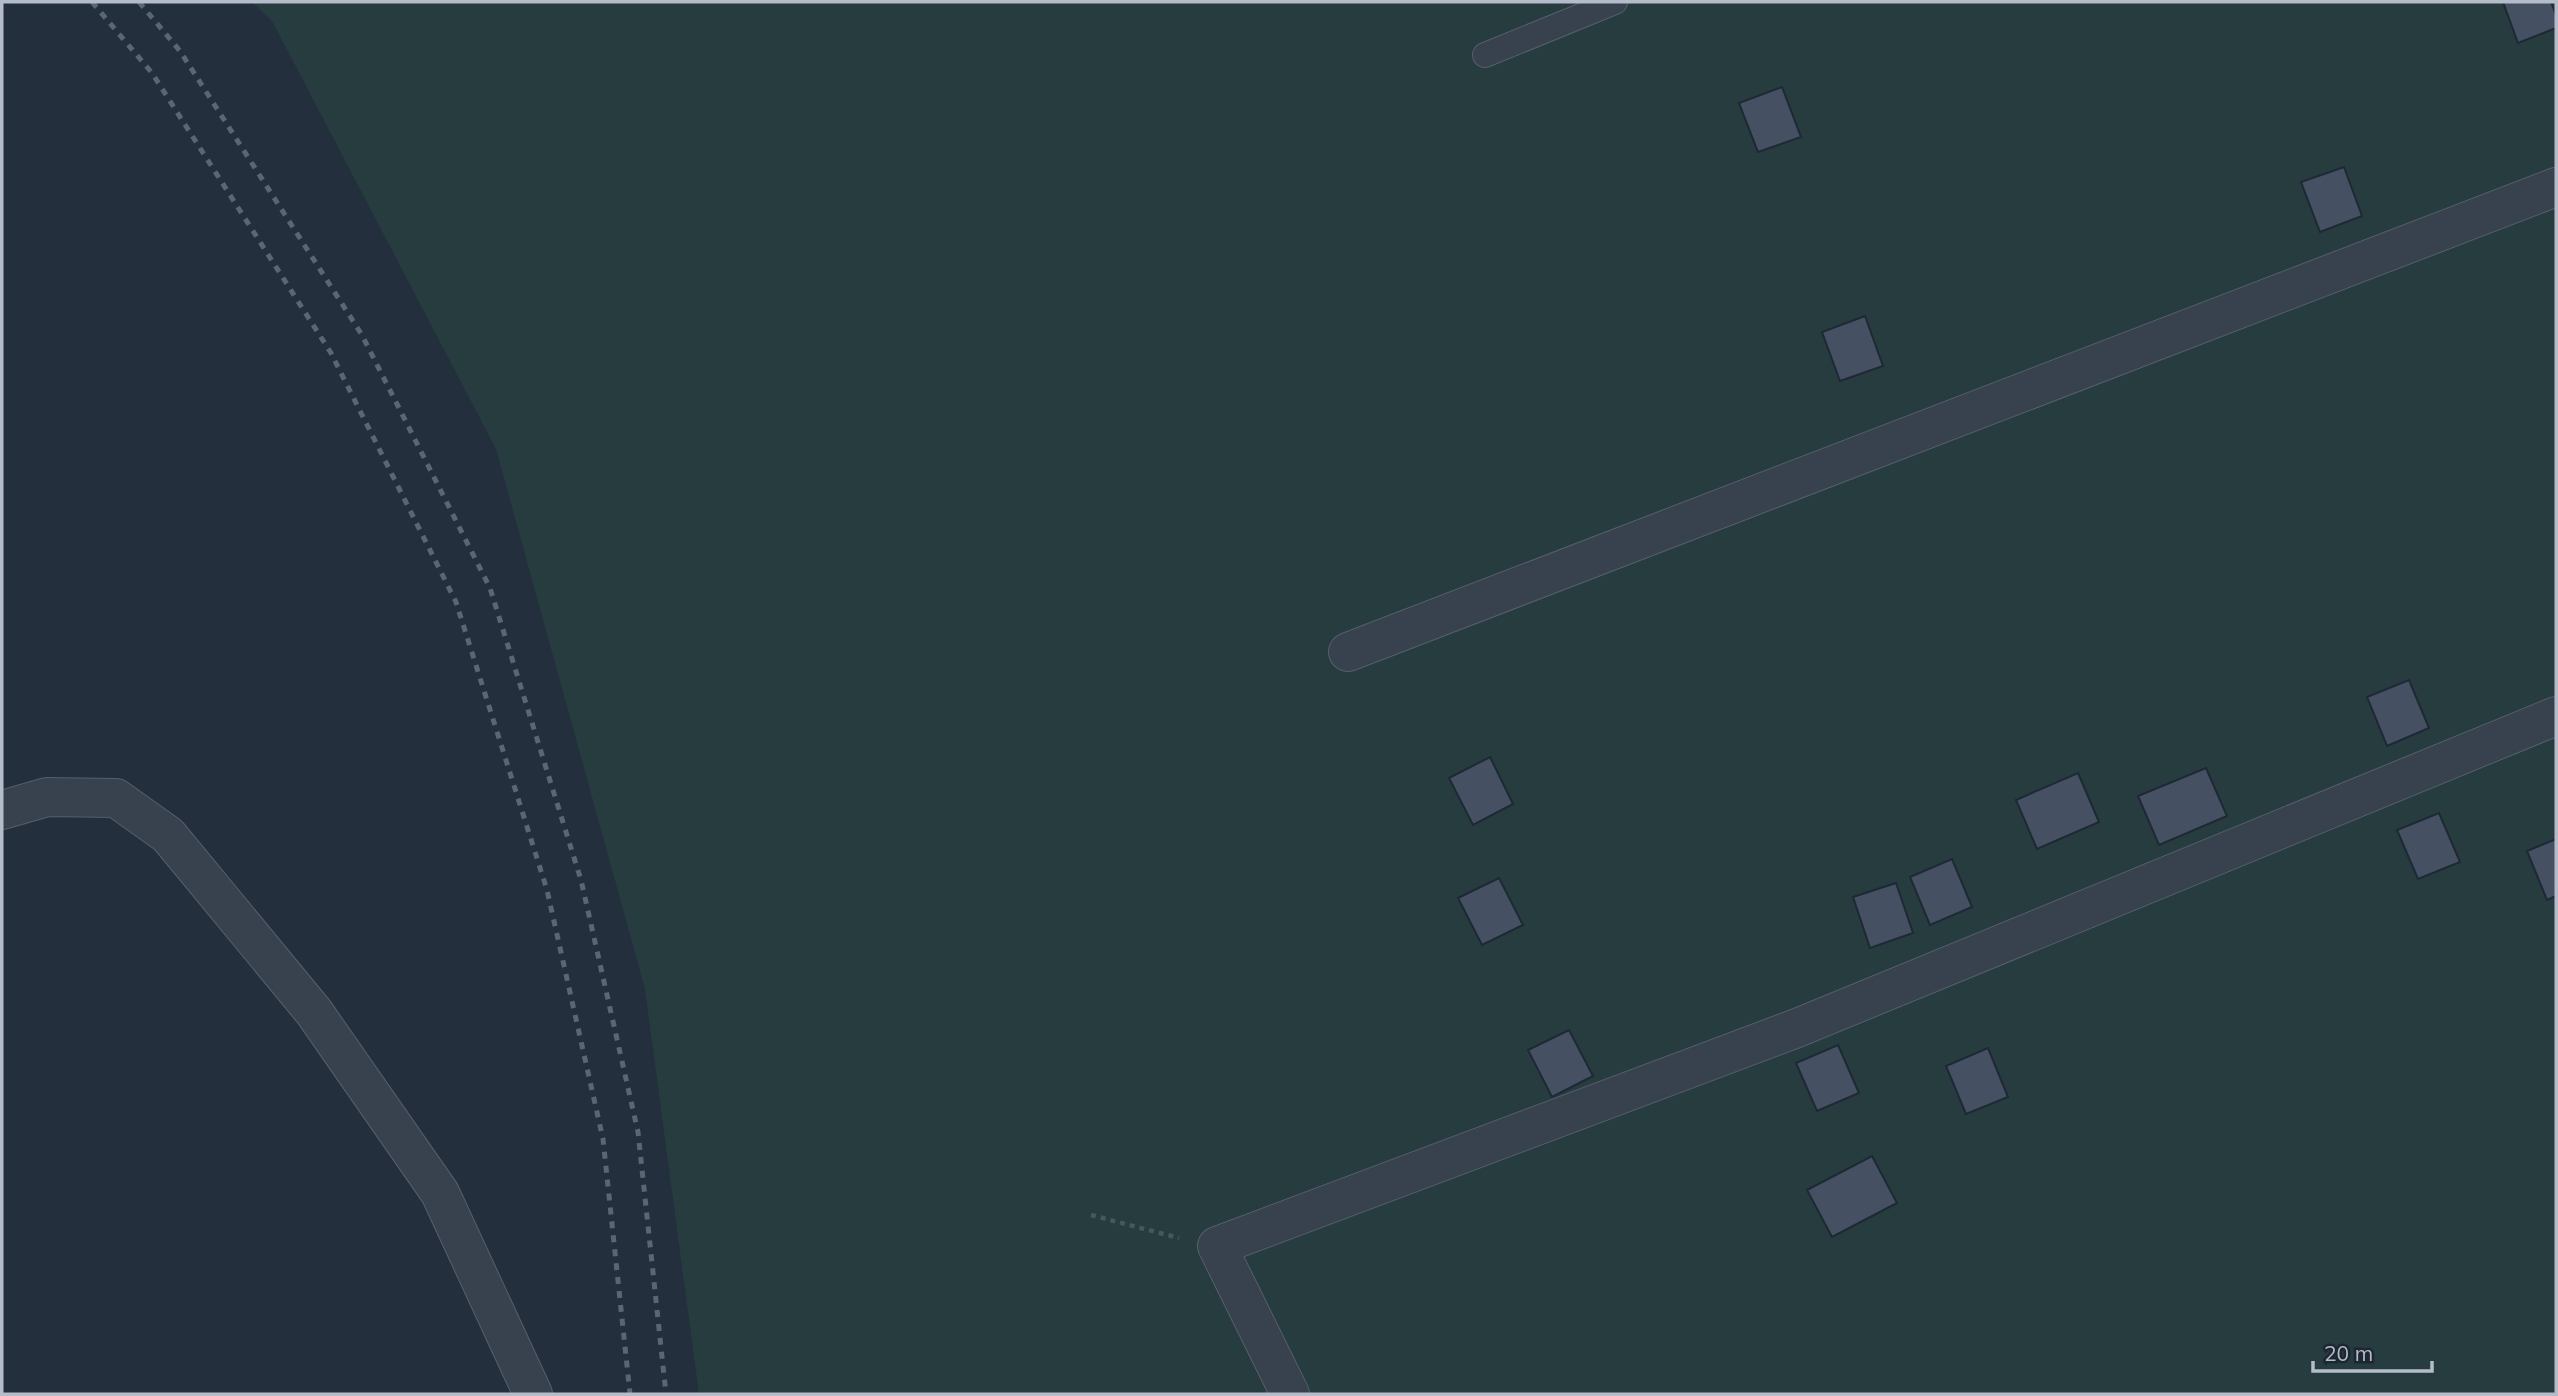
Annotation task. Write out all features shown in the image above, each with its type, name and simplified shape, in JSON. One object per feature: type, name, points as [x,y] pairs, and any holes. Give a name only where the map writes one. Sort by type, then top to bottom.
[{"type":"street","points":[[1348,652],[2556,187]]},
{"type":"street","points":[[1290,1394],[1217,1246],[1797,1028],[2556,716]]},
{"type":"street","points":[[2,810],[47,797],[116,798],[168,835],[313,1012],[440,1193],[533,1394]]},
{"type":"lane","points":[[1485,55],[1615,2]]},
{"type":"path","points":[[1091,1215],[1217,1246]]},
{"type":"green space","points":[[252,2],[2556,2],[2556,1394],[699,1394],[645,989],[496,449],[272,21]]},
{"type":"building","points":[[2503,2],[2551,2],[2556,15],[2556,28],[2518,43]]},
{"type":"building","points":[[1782,87],[1801,137],[1758,152],[1739,103]]},
{"type":"building","points":[[2344,167],[2362,216],[2320,232],[2301,182]]},
{"type":"building","points":[[1865,316],[1883,366],[1840,381],[1822,332]]},
{"type":"building","points":[[2409,680],[2429,728],[2387,746],[2367,697]]},
{"type":"building","points":[[1490,757],[1513,804],[1473,825],[1449,778]]},
{"type":"building","points":[[2206,768],[2227,816],[2159,845],[2138,796]]},
{"type":"building","points":[[2078,773],[2099,822],[2037,849],[2016,800]]},
{"type":"building","points":[[2439,813],[2460,862],[2418,879],[2397,830]]},
{"type":"building","points":[[2556,839],[2556,896],[2547,900],[2527,851]]},
{"type":"building","points":[[1952,859],[1972,907],[1930,925],[1910,877]]},
{"type":"building","points":[[1499,878],[1523,925],[1482,945],[1458,898]]},
{"type":"building","points":[[1896,883],[1913,933],[1870,948],[1853,897]]},
{"type":"building","points":[[1569,1030],[1593,1076],[1552,1097],[1528,1050]]},
{"type":"building","points":[[1838,1045],[1859,1093],[1817,1111],[1796,1063]]},
{"type":"building","points":[[1988,1048],[2008,1097],[1966,1114],[1946,1066]]},
{"type":"building","points":[[1872,1156],[1897,1203],[1832,1237],[1807,1190]]},
{"type":"railway","points":[[92,2],[152,73],[331,353],[456,602],[547,890],[603,1139],[630,1394]]},
{"type":"railway","points":[[139,2],[180,51],[362,335],[490,588],[581,880],[638,1132],[666,1394]]}]
